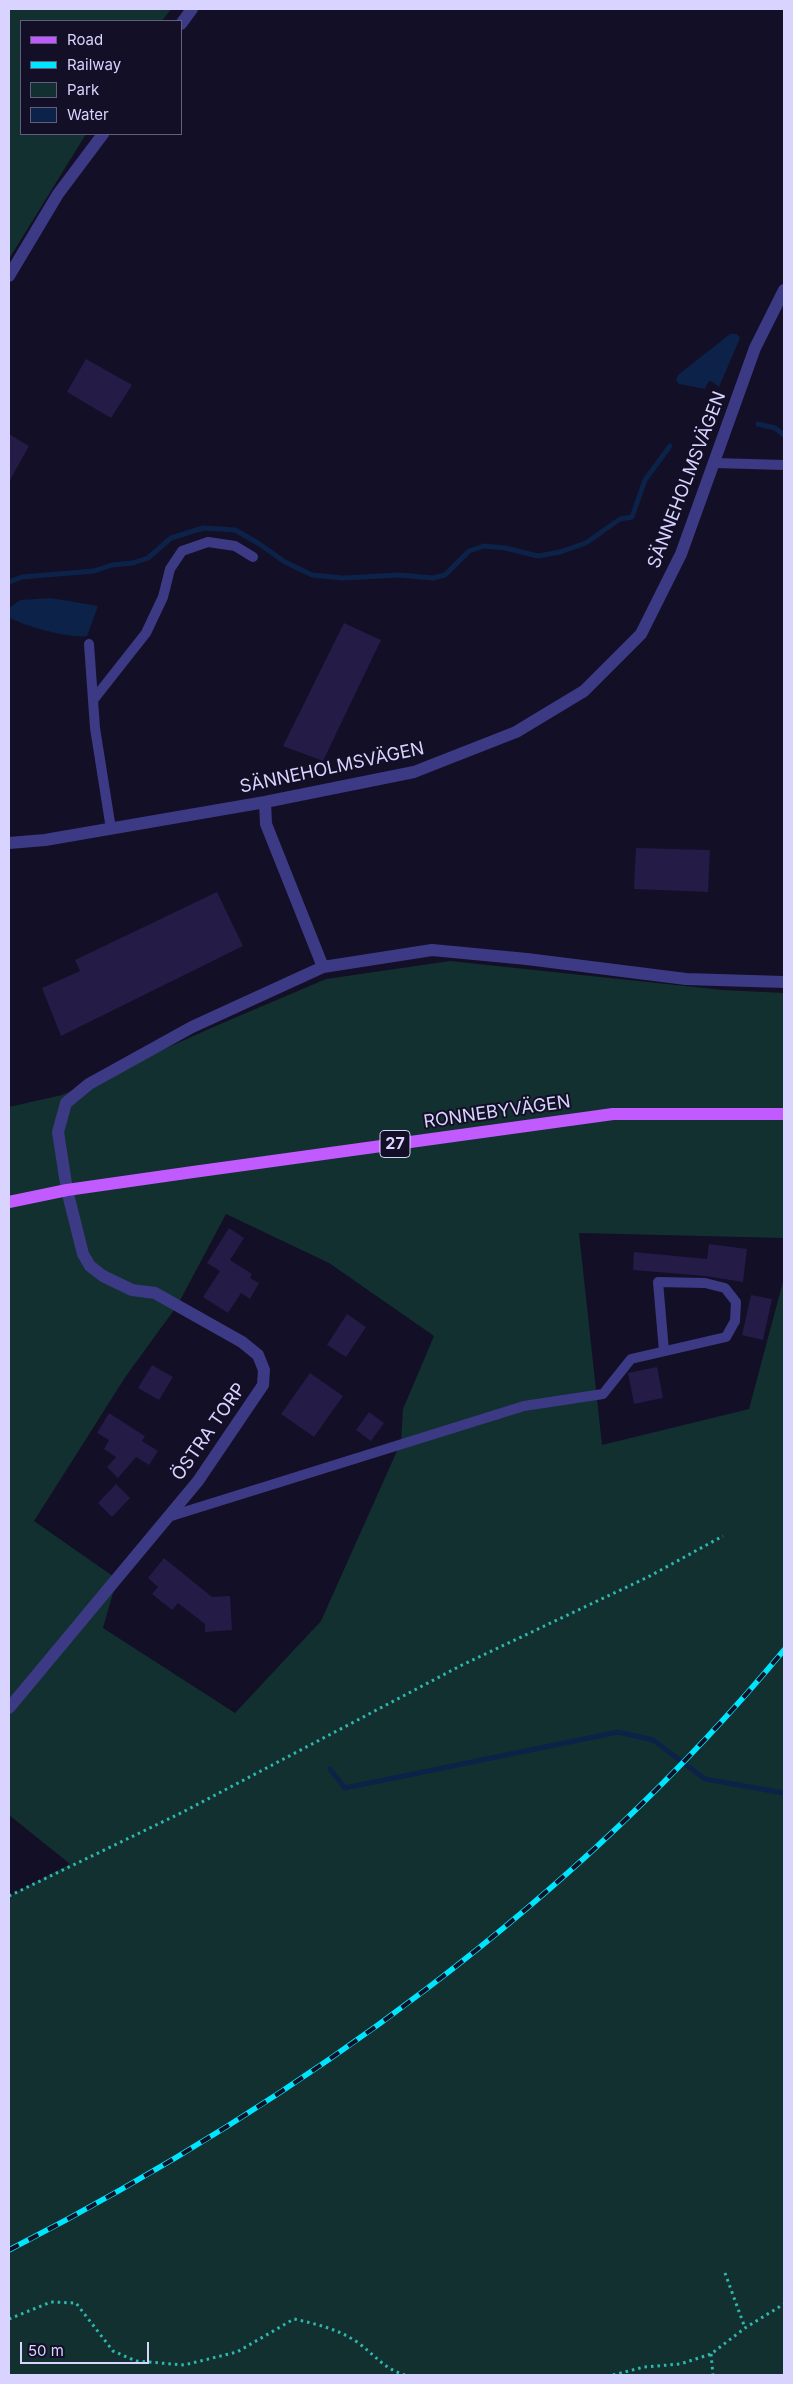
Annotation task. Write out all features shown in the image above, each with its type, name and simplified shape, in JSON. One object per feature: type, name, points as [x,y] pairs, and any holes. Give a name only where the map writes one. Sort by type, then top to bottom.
[{"type":"main road","name":"RONNEBYVÄGEN","points":[[9,1202],[67,1190],[613,1114],[784,1114]]},
{"type":"street","points":[[182,23],[192,9]]},
{"type":"street","points":[[9,276],[58,194],[101,135]]},
{"type":"street","name":"SÄNNEHOLMSVÄGEN","points":[[9,843],[44,840],[111,829],[265,802],[414,772],[516,732],[584,691],[642,634],[681,554],[755,348],[784,290]]},
{"type":"street","points":[[265,802],[266,824],[323,967]]},
{"type":"street","name":"ÖSTRA TORP","points":[[9,1708],[198,1481],[263,1385],[264,1370],[258,1355],[242,1342],[155,1293],[132,1290],[103,1276],[90,1266],[83,1254],[67,1190],[58,1132],[66,1103],[89,1084],[192,1027],[323,967],[432,950],[527,959],[686,979],[784,982]]},
{"type":"lane","points":[[714,463],[784,465]]},
{"type":"lane","points":[[94,699],[146,633],[163,597],[170,568],[182,551],[208,542],[236,546],[253,557]]},
{"type":"lane","points":[[89,644],[95,728],[111,829]]},
{"type":"lane","points":[[167,1517],[524,1406],[603,1394],[631,1359],[726,1336],[735,1321],[736,1302],[724,1288],[705,1283],[658,1282],[664,1351]]},
{"type":"path","points":[[9,1896],[70,1864],[183,1812],[462,1665],[648,1577],[723,1536]]},
{"type":"path","points":[[724,2272],[746,2328]]},
{"type":"path","points":[[9,2319],[51,2302],[76,2303],[113,2351],[136,2361],[184,2365],[237,2352],[294,2319],[326,2326],[356,2342],[391,2371],[405,2375]]},
{"type":"path","points":[[613,2375],[644,2367],[680,2364],[711,2354],[746,2328],[784,2304]]},
{"type":"path","points":[[711,2354],[713,2375]]},
{"type":"green space","points":[[9,9],[171,9],[163,20],[20,20],[20,135],[85,135],[9,259]]},
{"type":"green space","points":[[450,961],[723,990],[784,993],[784,1238],[579,1233],[602,1445],[749,1409],[784,1278],[784,2375],[9,2375],[9,1896],[70,1864],[9,1815],[9,1107],[62,1095],[326,979]],"holes":[[[226,1214],[329,1263],[434,1336],[403,1409],[401,1442],[321,1621],[235,1713],[103,1628],[117,1579],[34,1521],[126,1376],[177,1306]]]},
{"type":"water","points":[[730,334],[737,334],[740,338],[719,387],[711,381],[708,382],[705,389],[679,384],[676,380],[678,375]]},
{"type":"water","points":[[51,598],[98,606],[87,636],[70,636],[48,631],[10,618],[9,608],[20,600]]},
{"type":"building","points":[[86,359],[132,385],[111,418],[67,392]]},
{"type":"building","points":[[9,434],[29,446],[9,482]]},
{"type":"building","points":[[344,623],[381,640],[323,761],[283,746]]},
{"type":"building","points":[[636,848],[710,850],[708,892],[634,889]]},
{"type":"building","points":[[217,892],[243,946],[61,1036],[42,988],[80,971],[75,960]]},
{"type":"building","points":[[229,1228],[244,1238],[230,1260],[252,1274],[250,1278],[259,1283],[250,1299],[241,1293],[228,1313],[203,1297],[220,1271],[207,1263]]},
{"type":"building","points":[[709,1244],[747,1249],[743,1282],[705,1276],[633,1270],[634,1252],[707,1259]]},
{"type":"building","points":[[751,1295],[772,1299],[763,1340],[742,1335]]},
{"type":"building","points":[[347,1314],[366,1327],[346,1357],[327,1345]]},
{"type":"building","points":[[152,1365],[173,1377],[159,1400],[138,1388]]},
{"type":"building","points":[[657,1367],[663,1398],[634,1404],[628,1373]]},
{"type":"building","points":[[310,1373],[343,1396],[314,1437],[281,1414]]},
{"type":"building","points":[[369,1412],[384,1423],[371,1441],[356,1430]]},
{"type":"building","points":[[109,1413],[145,1436],[142,1441],[158,1451],[149,1465],[136,1457],[118,1478],[107,1467],[116,1457],[104,1449],[109,1440],[97,1433]]},
{"type":"building","points":[[116,1484],[130,1498],[112,1517],[98,1503]]},
{"type":"building","points":[[164,1558],[212,1597],[230,1596],[232,1630],[205,1632],[205,1624],[178,1603],[172,1610],[152,1594],[158,1587],[148,1578]]},
{"type":"waterway","points":[[758,424],[775,428],[784,435]]},
{"type":"waterway","points":[[9,582],[22,577],[94,571],[112,565],[133,563],[148,558],[171,538],[203,528],[235,530],[285,562],[312,575],[343,578],[399,575],[433,578],[445,575],[469,551],[484,546],[505,548],[538,556],[560,552],[586,543],[620,519],[632,517],[645,480],[670,446]]},
{"type":"waterway","points":[[330,1769],[345,1788],[618,1732],[653,1740],[705,1779],[784,1793]]},
{"type":"railway","points":[[9,2250],[117,2192],[223,2129],[327,2061],[427,1989],[523,1911],[616,1829],[703,1742],[784,1650]]}]
